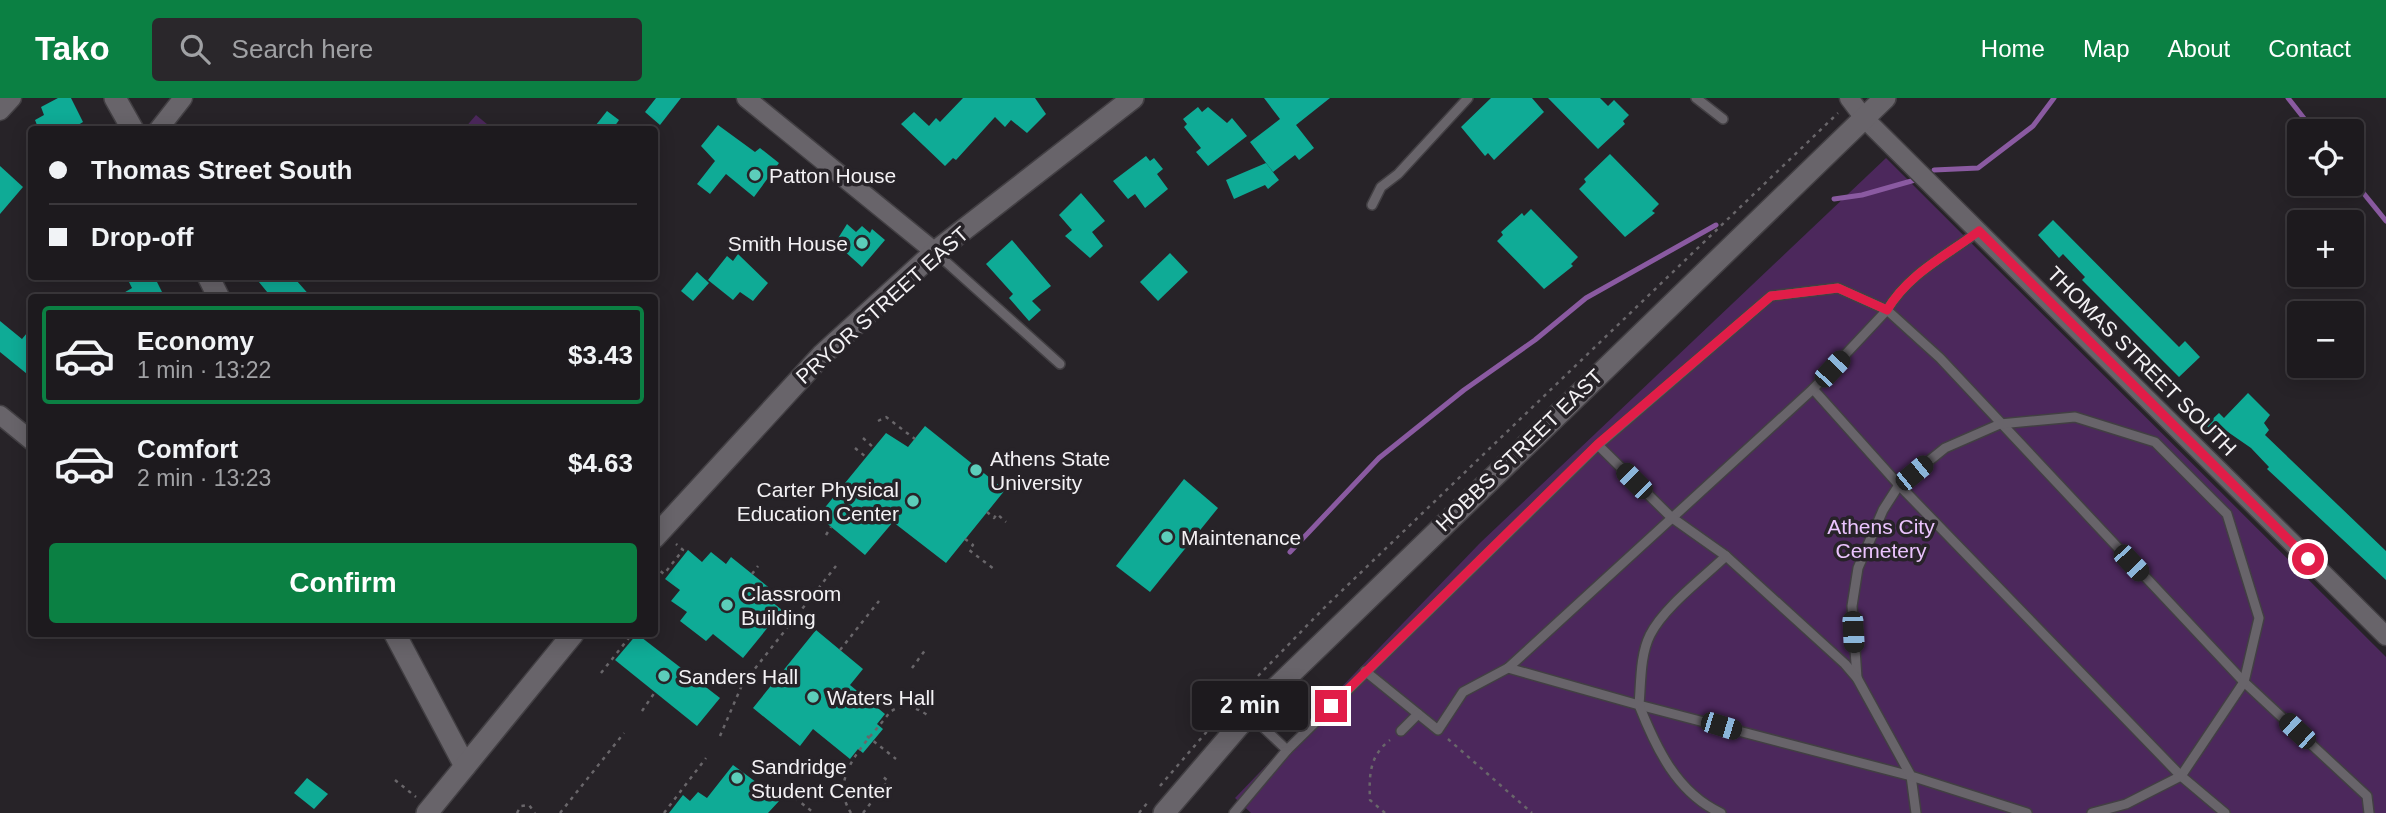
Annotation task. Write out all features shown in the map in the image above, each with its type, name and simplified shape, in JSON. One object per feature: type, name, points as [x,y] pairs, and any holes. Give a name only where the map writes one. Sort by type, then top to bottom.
[{"type":"street","points":[[0,111],[12,98]]},
{"type":"street","points":[[115,98],[131,126]]},
{"type":"street","points":[[161,126],[183,98]]},
{"type":"street","points":[[746,98],[936,252]]},
{"type":"street","name":"PRYOR STREET EAST","points":[[663,539],[821,355],[936,252],[1133,98]]},
{"type":"street","name":"HOBBS STREET EAST","points":[[1164,813],[1249,714],[1885,98]]},
{"type":"street","name":"THOMAS STREET SOUTH","points":[[1850,99],[1864,118],[2386,636]]},
{"type":"street","points":[[0,415],[28,438]]},
{"type":"street","points":[[397,637],[465,766]]},
{"type":"street","points":[[426,809],[465,766],[571,637]]},
{"type":"lane","points":[[1373,205],[1381,187],[1398,174],[1468,98]]},
{"type":"lane","points":[[1696,98],[1723,119]]},
{"type":"lane","points":[[1365,671],[1438,730],[1463,692],[1508,668],[1813,389],[1887,310],[1897,293],[1920,270],[1951,253],[1979,231]]},
{"type":"lane","points":[[936,252],[1059,364]]},
{"type":"lane","points":[[1234,813],[1287,750],[1598,444],[1771,296],[1838,288],[1887,310],[1940,358],[2244,682],[2367,796],[2369,813]]},
{"type":"lane","points":[[1813,389],[1899,485],[2181,776],[2225,813]]},
{"type":"lane","points":[[1857,678],[1852,606],[1858,568],[1883,510],[1899,485],[1945,448],[2000,424],[2076,416],[2155,442],[2227,514],[2259,618],[2244,682],[2181,776],[2126,804],[2092,813]]},
{"type":"lane","points":[[1598,444],[1671,517],[1726,556],[1857,678],[1910,776],[1916,813]]},
{"type":"lane","points":[[1721,813],[1698,802],[1656,749],[1639,705],[1643,656],[1650,635],[1664,616],[1726,556]]},
{"type":"lane","points":[[1508,668],[1910,776],[2027,813]]},
{"type":"lane","points":[[1249,714],[1287,750]]},
{"type":"lane","points":[[1401,731],[1418,714]]},
{"type":"path","points":[[1251,684],[1325,607],[1850,99]]},
{"type":"path","points":[[878,421],[886,417],[915,439]]},
{"type":"path","points":[[863,438],[874,448]]},
{"type":"path","points":[[855,448],[866,457]]},
{"type":"path","points":[[987,512],[994,518],[997,514],[1006,522]]},
{"type":"path","points":[[826,534],[831,527]]},
{"type":"path","points":[[658,569],[664,574],[675,564],[683,550],[663,539]]},
{"type":"path","points":[[965,539],[973,545],[969,550],[994,569]]},
{"type":"path","points":[[752,574],[758,566]]},
{"type":"path","points":[[720,736],[742,685],[836,566]]},
{"type":"path","points":[[840,650],[879,601]]},
{"type":"path","points":[[601,673],[630,637]]},
{"type":"path","points":[[912,668],[926,649]]},
{"type":"path","points":[[642,711],[655,692]]},
{"type":"path","points":[[851,813],[844,794],[845,773],[869,737],[898,706],[909,705],[929,716]]},
{"type":"path","points":[[1139,813],[1223,713]]},
{"type":"path","points":[[1438,730],[1532,813]]},
{"type":"path","points":[[1385,813],[1370,800],[1369,771],[1379,748],[1401,731]]},
{"type":"path","points":[[560,813],[624,733]]},
{"type":"path","points":[[869,737],[896,759]]},
{"type":"path","points":[[664,813],[706,758]]},
{"type":"path","points":[[863,813],[888,781],[882,776]]},
{"type":"path","points":[[395,780],[426,809]]},
{"type":"path","points":[[795,797],[814,813]]},
{"type":"path","points":[[517,813],[522,806],[529,805],[535,813]]},
{"type":"green space","points":[[476,115],[489,126],[467,126]]},
{"type":"green space","name":"Athens City Cemetery","points":[[1886,158],[2386,657],[2386,813],[1251,813],[1235,798],[1480,543]]},
{"type":"building","points":[[58,98],[71,98],[83,122],[76,126],[37,126],[35,120],[44,115],[41,107]]},
{"type":"building","points":[[656,98],[681,98],[660,125],[645,112]]},
{"type":"building","points":[[963,98],[1035,98],[1046,114],[1027,133],[1011,120],[1005,127],[995,117],[956,160],[953,158],[945,166],[901,124],[914,112],[929,126],[936,118],[940,122]]},
{"type":"building","points":[[1264,98],[1330,98],[1296,125],[1314,148],[1299,160],[1295,155],[1273,172],[1250,142],[1280,119]]},
{"type":"building","points":[[1491,98],[1532,98],[1544,112],[1494,160],[1488,153],[1485,156],[1461,127]]},
{"type":"building","points":[[1548,98],[1600,98],[1608,106],[1614,100],[1629,115],[1623,121],[1625,124],[1598,149]]},
{"type":"building","points":[[1198,107],[1202,112],[1208,107],[1227,123],[1232,118],[1247,136],[1208,166],[1196,152],[1201,148],[1184,127],[1187,124],[1183,119]]},
{"type":"building","points":[[607,111],[619,120],[615,126],[595,126]]},
{"type":"building","points":[[718,125],[755,152],[760,148],[779,163],[754,197],[726,174],[710,194],[697,184],[715,161],[701,146]]},
{"type":"building","points":[[1610,154],[1659,204],[1652,211],[1655,213],[1625,237],[1579,189],[1586,182],[1584,179]]},
{"type":"building","points":[[1146,156],[1150,161],[1154,158],[1163,169],[1157,174],[1168,189],[1145,208],[1135,194],[1128,199],[1113,181]]},
{"type":"building","points":[[1266,163],[1279,180],[1268,189],[1265,185],[1234,199],[1226,180]]},
{"type":"building","points":[[0,166],[23,187],[0,214]]},
{"type":"building","points":[[1081,193],[1105,221],[1092,232],[1103,246],[1090,258],[1065,236],[1072,230],[1059,215]]},
{"type":"building","points":[[1531,209],[1578,257],[1571,264],[1573,266],[1544,289],[1497,241],[1503,235],[1501,232],[1522,213],[1524,216]]},
{"type":"building","points":[[2053,220],[2179,347],[2185,341],[2200,357],[2179,377],[2082,280],[2085,277],[2063,254],[2059,258],[2038,235]]},
{"type":"building","name":"Smith House","points":[[847,224],[856,232],[862,226],[870,233],[872,229],[885,240],[862,267],[842,249],[844,246],[837,240]]},
{"type":"building","points":[[1012,240],[1051,286],[1032,301],[1041,310],[1029,321],[1009,298],[1013,294],[986,264]]},
{"type":"building","points":[[1170,253],[1188,272],[1158,301],[1140,282]]},
{"type":"building","points":[[738,254],[768,283],[753,301],[740,292],[733,300],[708,280],[727,256],[733,261]]},
{"type":"building","points":[[697,272],[709,283],[693,301],[681,291]]},
{"type":"building","points":[[128,280],[156,280],[163,294],[122,294],[132,288]]},
{"type":"building","points":[[257,280],[296,280],[308,294],[284,292],[269,294]]},
{"type":"building","points":[[0,321],[22,339],[28,332],[28,375],[0,352]]},
{"type":"building","points":[[2248,393],[2270,415],[2264,423],[2269,430],[2265,435],[2386,551],[2386,580],[2267,469],[2269,467],[2251,448],[2225,430],[2218,437],[2206,425],[2219,413],[2224,418]]},
{"type":"building","name":"Carter Physical Education Center","points":[[925,426],[1005,490],[946,563],[893,522],[865,555],[818,516],[886,433],[908,447]]},
{"type":"building","name":"Maintenance","points":[[1184,479],[1218,508],[1150,592],[1116,566]]},
{"type":"building","name":"Classroom Building","points":[[688,550],[702,562],[711,552],[726,564],[731,557],[772,590],[766,597],[782,610],[743,658],[713,634],[706,641],[680,621],[687,612],[671,601],[680,590],[665,579]]},
{"type":"building","name":"Waters Hall","points":[[816,630],[863,669],[850,685],[885,714],[877,724],[883,729],[863,753],[858,749],[850,759],[813,729],[800,746],[753,708]]},
{"type":"building","name":"Sanders Hall","points":[[634,637],[641,637],[720,698],[697,726],[615,660]]},
{"type":"building","name":"Sandridge Student Center","points":[[733,765],[780,800],[768,813],[669,813],[683,795],[690,801],[698,792],[707,798]]},
{"type":"building","points":[[307,778],[328,794],[314,809],[294,793]]},
{"type":"waterway","points":[[1934,170],[1978,168],[2033,126],[2054,98]]},
{"type":"waterway","points":[[2288,98],[2305,119]]},
{"type":"waterway","points":[[1834,199],[1862,195],[1915,180]]},
{"type":"waterway","points":[[2364,194],[2386,221]]},
{"type":"waterway","points":[[1290,552],[1379,458],[1464,390],[1535,340],[1586,298],[1716,225]]},
{"type":"place","name":"Patton House","points":[[755,175]]},
{"type":"place","name":"Smith House","points":[[862,243]]},
{"type":"place","name":"Athens State University","points":[[976,470]]},
{"type":"place","name":"Carter Physical Education Center","points":[[913,501]]},
{"type":"place","name":"Maintenance","points":[[1167,537]]},
{"type":"place","name":"Classroom Building","points":[[727,605]]},
{"type":"place","name":"Sanders Hall","points":[[664,676]]},
{"type":"place","name":"Waters Hall","points":[[813,697]]},
{"type":"place","name":"Sandridge Student Center","points":[[737,778]]},
{"type":"route","points":[[1331,706],[1598,444],[1771,296],[1838,288],[1887,310],[1897,293],[1920,270],[1951,253],[1979,231],[2308,559]]}]
